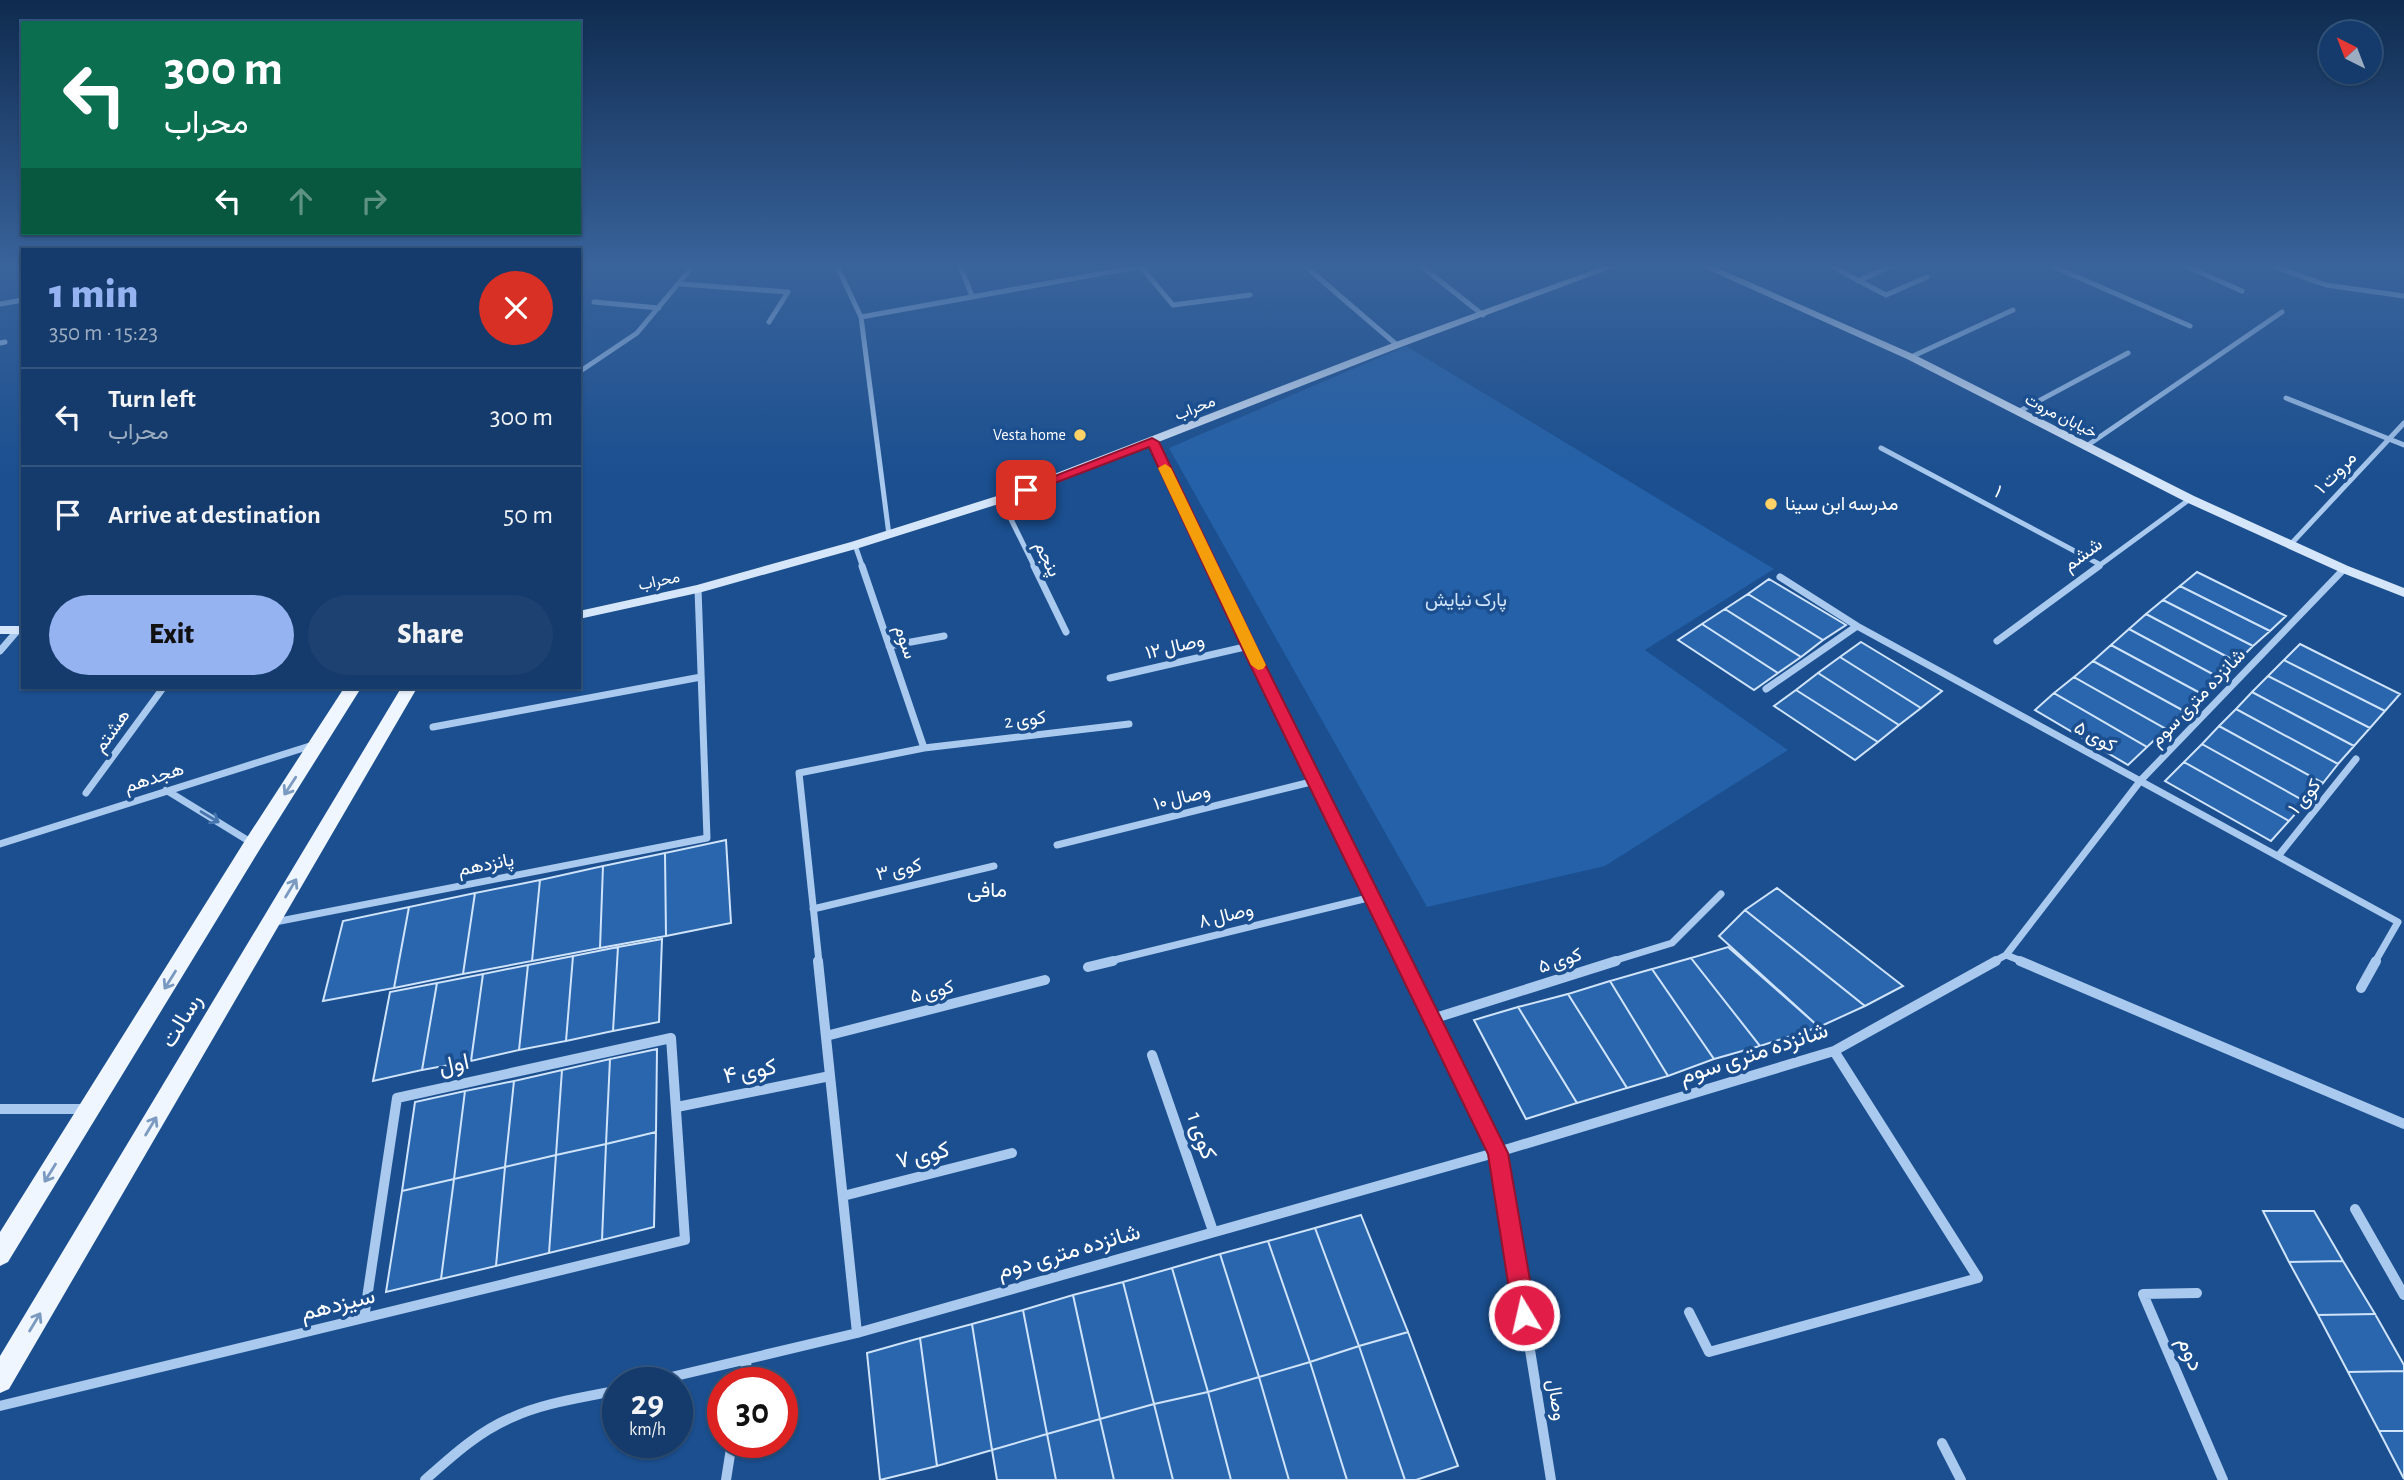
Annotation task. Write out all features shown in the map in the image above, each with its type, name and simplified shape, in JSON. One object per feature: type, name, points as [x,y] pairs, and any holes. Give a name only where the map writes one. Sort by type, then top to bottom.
[{"type":"main road","name":"رسالت","points":[[0,1254],[350,689]]},
{"type":"main road","name":"رسالت","points":[[0,1380],[408,689]]},
{"type":"street","points":[[581,371],[633,335]]},
{"type":"street","points":[[863,335],[889,535]]},
{"type":"street","points":[[1385,335],[1397,345]]},
{"type":"street","name":"محراب","points":[[581,615],[698,589],[889,535],[1001,499],[1425,335]]},
{"type":"street","name":"خیابان مروت","points":[[1861,335],[1911,357],[2190,499],[2344,569],[2404,593]]},
{"type":"street","points":[[1911,357],[1959,335]]},
{"type":"street","points":[[2085,447],[2248,335]]},
{"type":"street","points":[[2018,412],[2128,354]]},
{"type":"street","points":[[2286,398],[2404,445]]},
{"type":"street","name":"مروت ۱","points":[[2290,545],[2404,423]]},
{"type":"street","name":"وصال","points":[[1152,442],[1248,646],[1498,1153],[1549,1479]]},
{"type":"street","name":"۱","points":[[1881,448],[2099,564]]},
{"type":"street","name":"پنجم","points":[[1001,499],[1066,632]]},
{"type":"street","name":"ششم","points":[[1997,641],[2190,499]]},
{"type":"street","name":"سوم","points":[[855,545],[924,748]]},
{"type":"street","name":"شانزده متری سوم","points":[[1498,1153],[1834,1051],[2006,955],[2141,780],[2344,569]]},
{"type":"street","name":"کوی ۵","points":[[1780,576],[1857,626],[2398,922],[2361,988]]},
{"type":"street","points":[[433,727],[701,677],[698,589]]},
{"type":"street","points":[[1766,689],[1857,626]]},
{"type":"street","points":[[0,630],[20,630]]},
{"type":"street","points":[[0,651],[20,630]]},
{"type":"street","points":[[889,646],[944,636]]},
{"type":"street","name":"وصال ۱۲","points":[[1110,678],[1248,646]]},
{"type":"street","name":"پانزدهم","points":[[271,922],[707,838],[701,677]]},
{"type":"street","name":"هشتم","points":[[86,793],[162,689]]},
{"type":"street","name":"کوی 2","points":[[813,909],[799,773],[924,748],[1129,724]]},
{"type":"street","name":"هجدهم","points":[[0,844],[318,743]]},
{"type":"street","name":"کوی ۱","points":[[2279,855],[2356,759]]},
{"type":"street","name":"وصال ۱۰","points":[[1057,845],[1315,781]]},
{"type":"street","points":[[166,790],[253,844]]},
{"type":"street","name":"کوی ۳","points":[[813,909],[994,866]]},
{"type":"street","name":"کوی ۵","points":[[1432,1019],[1672,943],[1721,894]]},
{"type":"street","name":"وصال ۸","points":[[1088,967],[1372,897]]},
{"type":"street","points":[[813,909],[857,1333]]},
{"type":"street","points":[[2006,955],[2404,1124]]},
{"type":"street","name":"کوی ۵","points":[[826,1035],[1045,980]]},
{"type":"street","name":"اول","points":[[364,1319],[397,1098],[671,1038],[677,1107]]},
{"type":"street","points":[[1689,1312],[1709,1352],[1978,1278],[1834,1051]]},
{"type":"street","name":"کوی 1","points":[[1153,1055],[1213,1231]]},
{"type":"street","name":"کوی ۴","points":[[677,1107],[831,1076]]},
{"type":"street","name":"سیزدهم","points":[[0,1406],[685,1240],[677,1107]]},
{"type":"street","points":[[0,1109],[90,1109]]},
{"type":"street","name":"کوی ۷","points":[[843,1196],[1012,1153]]},
{"type":"street","name":"شانزده متری دوم","points":[[693,1372],[857,1333],[1498,1153]]},
{"type":"street","points":[[2354,1209],[2404,1295]]},
{"type":"street","name":"دوم","points":[[2197,1293],[2143,1294],[2223,1480]]},
{"type":"street","points":[[746,1367],[747,1360]]},
{"type":"street","points":[[425,1480],[464,1446],[495,1426],[527,1411],[602,1394]]},
{"type":"street","points":[[1942,1443],[1961,1480]]},
{"type":"street","points":[[726,1480],[729,1458]]},
{"type":"green space","name":"پارک نیایش","points":[[1406,346],[1774,569],[1645,650],[1788,750],[1605,866],[1427,907],[1169,448]]},
{"type":"building","points":[[2197,572],[2286,616],[2270,631],[2180,586]]},
{"type":"building","points":[[1769,579],[1846,625],[1823,640],[1748,594]]},
{"type":"building","points":[[2180,586],[2270,631],[2253,646],[2163,600]]},
{"type":"building","points":[[1748,594],[1823,640],[1801,657],[1725,609]]},
{"type":"building","points":[[2163,600],[2253,646],[2237,662],[2146,614]]},
{"type":"building","points":[[1725,609],[1801,657],[1778,673],[1702,624]]},
{"type":"building","points":[[2146,614],[2237,662],[2220,678],[2129,629]]},
{"type":"building","points":[[1702,624],[1778,673],[1754,690],[1678,640]]},
{"type":"building","points":[[2129,629],[2220,678],[2202,694],[2111,645]]},
{"type":"building","points":[[1861,642],[1942,691],[1921,708],[1840,657]]},
{"type":"building","points":[[2300,644],[2400,694],[2385,711],[2284,660]]},
{"type":"building","points":[[2111,645],[2202,694],[2184,711],[2093,661]]},
{"type":"building","points":[[1840,657],[1921,708],[1899,725],[1818,673]]},
{"type":"building","points":[[2284,660],[2385,711],[2370,728],[2268,676]]},
{"type":"building","points":[[2093,661],[2184,711],[2166,729],[2074,677]]},
{"type":"building","points":[[1818,673],[1899,725],[1878,742],[1796,690]]},
{"type":"building","points":[[2268,676],[2370,728],[2354,746],[2252,692]]},
{"type":"building","points":[[2074,677],[2166,729],[2147,747],[2054,693]]},
{"type":"building","points":[[1796,690],[1878,742],[1855,760],[1774,706]]},
{"type":"building","points":[[2252,692],[2354,746],[2338,764],[2236,709]]},
{"type":"building","points":[[2054,693],[2147,747],[2128,765],[2035,710]]},
{"type":"building","points":[[2236,709],[2338,764],[2323,783],[2219,726]]},
{"type":"building","points":[[2219,726],[2323,783],[2306,802],[2202,744]]},
{"type":"building","points":[[2202,744],[2306,802],[2289,821],[2184,762]]},
{"type":"building","points":[[2184,762],[2289,821],[2271,841],[2165,781]]},
{"type":"building","points":[[726,840],[731,923],[666,936],[665,853]]},
{"type":"building","points":[[665,853],[666,936],[600,948],[603,866]]},
{"type":"building","points":[[603,866],[600,948],[532,961],[540,880]]},
{"type":"building","points":[[540,880],[532,961],[463,974],[475,893]]},
{"type":"building","points":[[1777,888],[1903,986],[1865,1006],[1745,910]]},
{"type":"building","points":[[475,893],[463,974],[394,988],[409,907]]},
{"type":"building","points":[[409,907],[394,988],[323,1001],[343,921]]},
{"type":"building","points":[[1745,910],[1865,1006],[1819,1027],[1719,936]]},
{"type":"building","points":[[662,939],[659,1022],[613,1031],[618,947]]},
{"type":"building","points":[[618,947],[613,1031],[566,1041],[573,956]]},
{"type":"building","points":[[1728,947],[1819,1027],[1760,1046],[1691,958]]},
{"type":"building","points":[[573,956],[566,1041],[519,1050],[528,965]]},
{"type":"building","points":[[1691,958],[1760,1046],[1714,1059],[1652,969]]},
{"type":"building","points":[[528,965],[519,1050],[471,1061],[483,974]]},
{"type":"building","points":[[1652,969],[1714,1059],[1668,1076],[1610,981]]},
{"type":"building","points":[[483,974],[471,1061],[422,1070],[437,983]]},
{"type":"building","points":[[1610,981],[1668,1076],[1627,1088],[1568,994]]},
{"type":"building","points":[[437,983],[422,1070],[373,1081],[390,992]]},
{"type":"building","points":[[1568,994],[1627,1088],[1577,1103],[1518,1007]]},
{"type":"building","points":[[1518,1007],[1577,1103],[1526,1119],[1474,1020]]},
{"type":"building","points":[[657,1049],[656,1132],[606,1144],[610,1059]]},
{"type":"building","points":[[610,1059],[606,1144],[556,1155],[562,1070]]},
{"type":"building","points":[[562,1070],[556,1155],[505,1167],[514,1081]]},
{"type":"building","points":[[514,1081],[505,1167],[454,1179],[465,1091]]},
{"type":"building","points":[[465,1091],[454,1179],[402,1191],[415,1102]]},
{"type":"building","points":[[656,1132],[654,1227],[602,1240],[606,1144]]},
{"type":"building","points":[[606,1144],[602,1240],[549,1253],[556,1155]]},
{"type":"building","points":[[556,1155],[549,1253],[496,1266],[505,1167]]},
{"type":"building","points":[[505,1167],[496,1266],[441,1279],[454,1179]]},
{"type":"building","points":[[454,1179],[441,1279],[386,1292],[402,1191]]},
{"type":"building","points":[[2263,1211],[2314,1211],[2343,1261],[2289,1262]]},
{"type":"building","points":[[1361,1215],[1408,1332],[1359,1346],[1315,1228]]},
{"type":"building","points":[[1315,1228],[1359,1346],[1310,1362],[1268,1241]]},
{"type":"building","points":[[1268,1241],[1310,1362],[1259,1377],[1220,1254]]},
{"type":"building","points":[[1220,1254],[1259,1377],[1208,1392],[1172,1268]]},
{"type":"building","points":[[2343,1261],[2375,1314],[2318,1315],[2289,1262]]},
{"type":"building","points":[[1172,1268],[1208,1392],[1154,1404],[1123,1282]]},
{"type":"building","points":[[1123,1282],[1154,1404],[1100,1419],[1073,1295]]},
{"type":"building","points":[[1073,1295],[1100,1419],[1047,1434],[1023,1310]]},
{"type":"building","points":[[1023,1310],[1047,1434],[992,1450],[972,1324]]},
{"type":"building","points":[[2375,1314],[2404,1365],[2404,1371],[2348,1372],[2318,1315]]},
{"type":"building","points":[[972,1324],[992,1450],[937,1466],[920,1338]]},
{"type":"building","points":[[1408,1332],[1458,1466],[1416,1480],[1405,1480],[1359,1346]]},
{"type":"building","points":[[920,1338],[937,1466],[880,1480],[867,1353]]},
{"type":"building","points":[[1359,1346],[1405,1480],[1347,1480],[1310,1362]]},
{"type":"building","points":[[1310,1362],[1347,1480],[1289,1480],[1259,1377]]},
{"type":"building","points":[[2404,1371],[2404,1431],[2379,1431],[2348,1372]]},
{"type":"building","points":[[1259,1377],[1289,1480],[1231,1480],[1208,1392]]},
{"type":"building","points":[[1208,1392],[1231,1480],[1173,1480],[1154,1404]]},
{"type":"building","points":[[1154,1404],[1173,1480],[1114,1480],[1100,1419]]},
{"type":"building","points":[[1100,1419],[1114,1480],[1056,1480],[1047,1434]]},
{"type":"building","points":[[2379,1431],[2404,1431],[2404,1479]]},
{"type":"building","points":[[1047,1434],[1056,1480],[997,1480],[992,1450]]},
{"type":"slow traffic","points":[[1165,468],[1258,665]]},
{"type":"place","name":"Vesta home","points":[[1080,435]]},
{"type":"place","name":"مدرسه ابن سینا","points":[[1771,504]]},
{"type":"district","name":"مافی","points":[[987,890]]},
{"type":"route","points":[[1026,490],[1152,442],[1248,646],[1498,1153],[1524,1315]]}]
